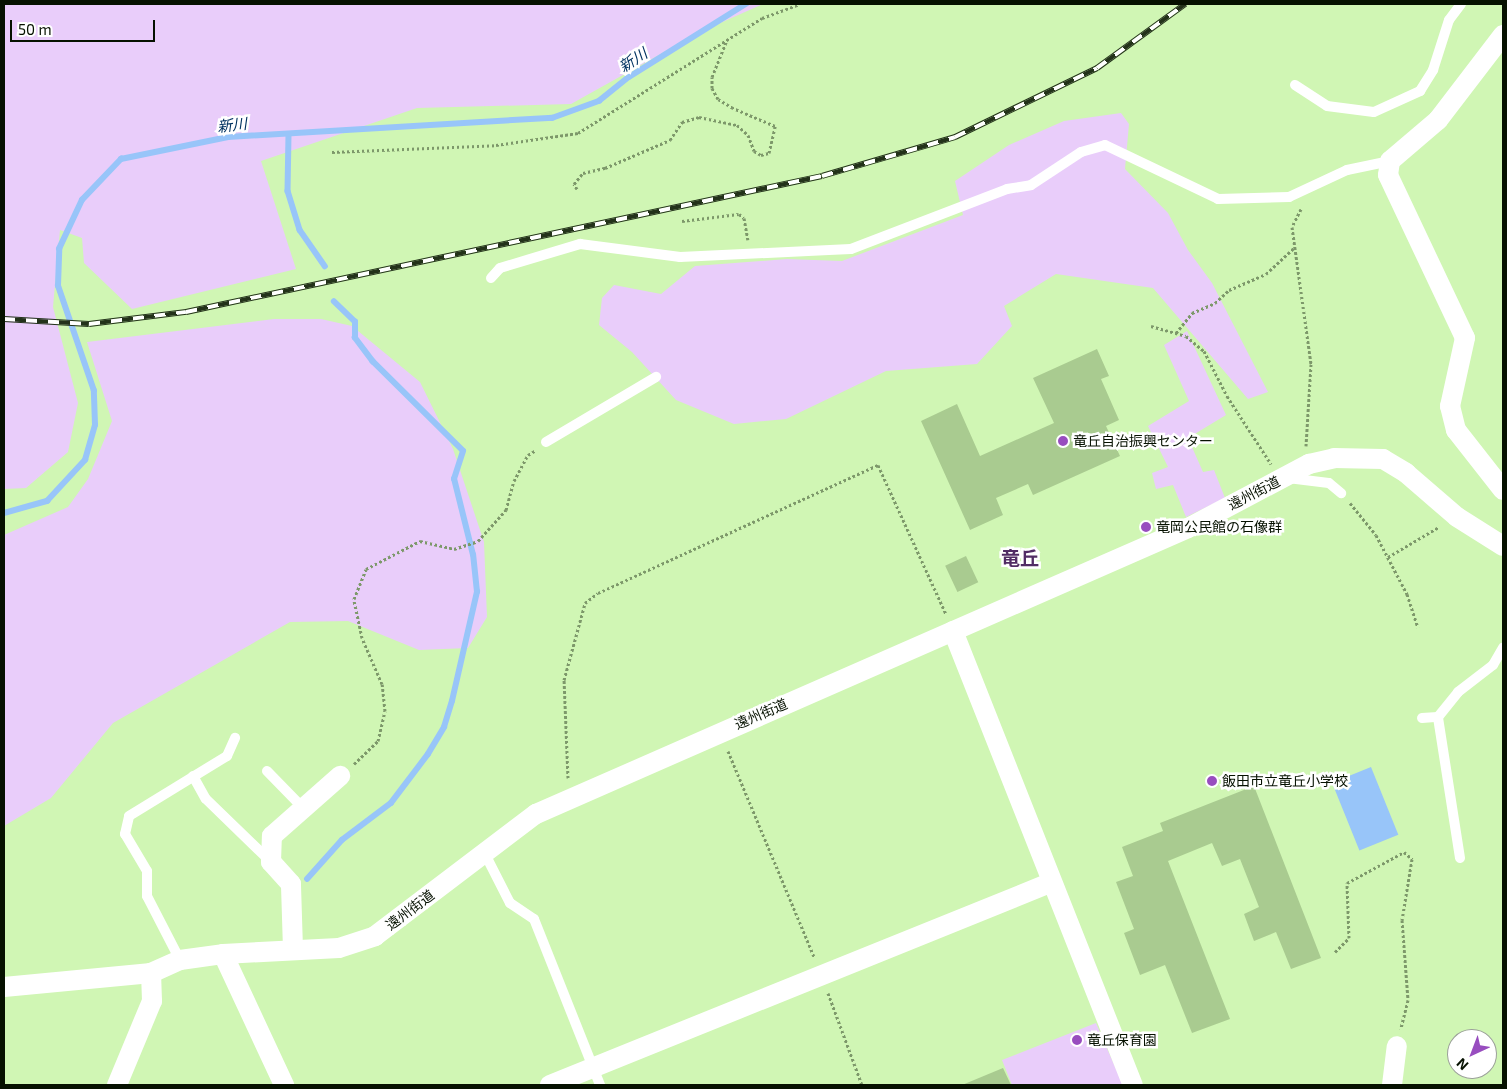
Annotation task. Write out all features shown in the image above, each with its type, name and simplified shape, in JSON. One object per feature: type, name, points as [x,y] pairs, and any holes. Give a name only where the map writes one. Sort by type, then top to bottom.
[{"type":"street","points":[[1503,35],[1438,120],[1390,161],[1388,175],[1464,338],[1450,406],[1456,430],[1503,490]]},
{"type":"street","name":"遠州街道","points":[[4,987],[151,973],[180,960],[223,954],[339,948],[375,936],[485,854],[520,823],[569,798],[1188,528],[1308,464],[1334,458],[1382,459],[1406,473],[1457,517],[1503,546]]},
{"type":"street","points":[[953,631],[1050,883],[1133,1085]]},
{"type":"street","points":[[293,949],[291,884],[270,862],[272,836],[302,807],[340,776]]},
{"type":"street","points":[[550,1085],[596,1076],[821,973],[1050,883]]},
{"type":"street","points":[[223,954],[284,1085]]},
{"type":"street","points":[[117,1085],[152,1001],[151,973]]},
{"type":"street","points":[[1392,1085],[1397,1046]]},
{"type":"lane","points":[[1295,85],[1327,106],[1374,112],[1420,91],[1433,70],[1449,20],[1461,4]]},
{"type":"lane","points":[[491,278],[500,268],[580,244],[680,257],[756,255],[792,249],[851,249],[1007,189],[1031,185],[1081,152],[1105,145],[1218,199],[1289,197],[1348,170],[1390,161]]},
{"type":"lane","points":[[546,442],[656,377]]},
{"type":"lane","points":[[1285,477],[1329,483],[1340,493]]},
{"type":"lane","points":[[1460,858],[1438,717],[1458,692],[1493,665],[1503,648]]},
{"type":"lane","points":[[1422,718],[1438,717]]},
{"type":"lane","points":[[180,960],[147,896],[147,871],[125,834],[129,816],[227,756],[236,738]]},
{"type":"lane","points":[[267,771],[302,807]]},
{"type":"lane","points":[[193,776],[206,799],[270,862]]},
{"type":"lane","points":[[485,854],[510,903],[534,919],[596,1076]]},
{"type":"path","points":[[332,152],[496,145],[578,133],[762,18],[800,4]]},
{"type":"path","points":[[577,190],[574,184],[583,173],[605,168],[670,140],[682,122],[699,117],[737,126],[748,135],[754,151],[761,155],[769,152],[775,126],[733,108],[718,99],[712,88],[712,77],[726,42]]},
{"type":"path","points":[[1306,203],[1295,215],[1294,248],[1311,364],[1306,450],[1308,464]]},
{"type":"path","points":[[682,222],[739,214],[744,218],[748,245],[756,255]]},
{"type":"path","points":[[1176,332],[1192,313],[1215,303],[1228,290],[1266,274],[1294,248]]},
{"type":"path","points":[[1151,326],[1176,332],[1204,352],[1226,396],[1264,451]]},
{"type":"path","points":[[340,776],[378,741],[386,712],[382,684],[362,638],[354,598],[366,569],[420,541],[454,549],[478,541],[506,510],[514,481],[528,455],[546,442]]},
{"type":"path","points":[[569,798],[564,680],[585,603],[598,593],[878,465],[953,631]]},
{"type":"path","points":[[1340,493],[1376,535],[1408,594],[1418,628]]},
{"type":"path","points":[[1388,557],[1446,523]]},
{"type":"path","points":[[720,732],[821,973],[862,1085]]},
{"type":"path","points":[[1335,952],[1349,938],[1347,883],[1404,852],[1412,858],[1402,920],[1408,1000],[1397,1046]]},
{"type":"shaded area","points":[[4,4],[763,4],[700,32],[571,104],[417,108],[261,161],[296,269],[132,309],[84,263],[82,238],[60,230],[53,307],[78,403],[68,452],[26,488],[4,489]]},
{"type":"shaded area","points":[[1121,113],[1129,124],[1125,169],[1168,213],[1188,250],[1212,283],[1268,392],[1248,399],[1153,288],[1056,274],[1004,306],[1012,326],[977,364],[886,371],[786,419],[734,424],[676,400],[632,352],[599,325],[602,298],[614,285],[661,294],[695,266],[787,259],[842,261],[963,215],[955,181],[1009,145],[1064,121]]},
{"type":"shaded area","points":[[274,319],[321,319],[352,326],[420,382],[453,449],[484,542],[487,617],[468,648],[419,650],[348,621],[290,622],[113,723],[51,798],[4,826],[4,535],[68,507],[88,479],[112,421],[87,342]]},
{"type":"shaded area","points":[[1187,331],[1226,415],[1188,438],[1203,472],[1214,470],[1225,498],[1186,517],[1173,485],[1156,489],[1152,473],[1168,467],[1148,426],[1189,401],[1164,345]]},
{"type":"shaded area","name":"竜丘保育園","points":[[1096,1023],[1123,1085],[1012,1085],[1002,1060]]},
{"type":"water","points":[[1371,767],[1398,835],[1359,850],[1332,783]]},
{"type":"building","name":"竜丘自治振興センター","points":[[1097,349],[1109,376],[1101,379],[1119,420],[1106,426],[1120,456],[1033,495],[1028,484],[996,498],[1003,515],[970,530],[921,421],[957,404],[980,456],[1054,423],[1033,378]]},
{"type":"building","points":[[966,556],[978,582],[957,592],[945,566]]},
{"type":"building","points":[[1254,786],[1321,958],[1291,969],[1276,932],[1254,941],[1244,914],[1259,907],[1240,859],[1222,866],[1212,843],[1168,861],[1230,1019],[1192,1033],[1165,965],[1140,975],[1124,933],[1134,929],[1116,882],[1133,876],[1122,847],[1163,831],[1160,823]]},
{"type":"building","points":[[1003,1068],[1011,1085],[962,1085]]},
{"type":"waterway","name":"新川","points":[[4,513],[47,501],[85,460],[95,425],[94,391],[58,286],[59,249],[82,200],[121,159],[228,137],[552,118],[599,101],[629,77],[746,4]]},
{"type":"waterway","points":[[289,135],[288,191],[300,230],[325,266]]},
{"type":"waterway","points":[[307,879],[342,840],[391,803],[428,754],[444,727],[452,701],[477,592],[473,555],[454,479],[463,451],[373,362],[355,338],[355,322],[334,302]]},
{"type":"railway","points":[[4,319],[89,324],[186,312],[822,176],[955,137],[1097,68],[1185,4]]},
{"type":"place","name":"竜丘自治振興センター","points":[[1063,441]]},
{"type":"place","name":"竜岡公民館の石像群","points":[[1146,527]]},
{"type":"place","name":"飯田市立竜丘小学校","points":[[1212,781]]},
{"type":"place","name":"竜丘保育園","points":[[1077,1040]]},
{"type":"district","name":"竜丘","points":[[1020,558]]}]
